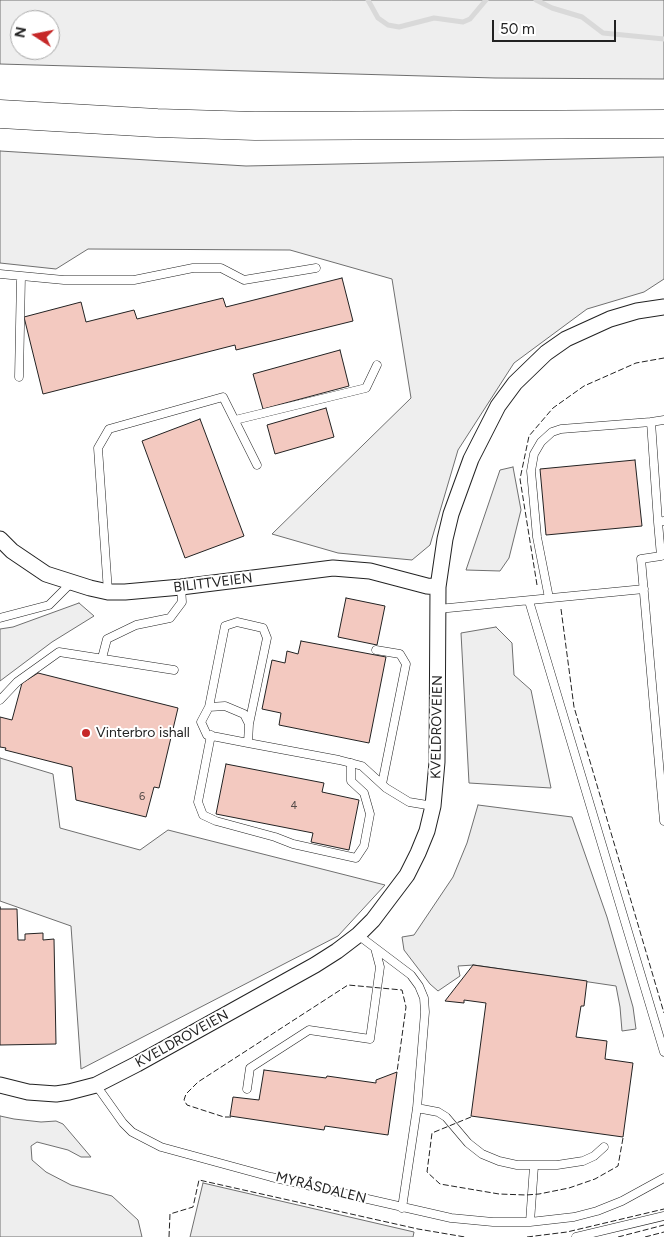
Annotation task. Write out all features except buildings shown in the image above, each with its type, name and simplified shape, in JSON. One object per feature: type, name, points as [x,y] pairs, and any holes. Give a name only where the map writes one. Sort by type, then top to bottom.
[{"type":"highway","points":[[0,102],[255,115],[662,115]]},
{"type":"highway","points":[[0,114],[157,124],[255,126],[662,115]]},
{"type":"street","name":"KVELDROVEIEN","points":[[96,1085],[137,1064],[337,951],[358,935],[373,920],[407,875],[427,830],[433,806],[438,762],[438,587],[445,539],[459,487],[484,431],[498,406],[515,383],[546,353],[566,339],[588,327],[610,319],[637,311],[664,307]]},
{"type":"street","name":"BILITTVEIEN","points":[[0,539],[12,551],[46,574],[71,583],[108,592],[181,587],[333,568],[370,571],[427,586],[438,587]]},
{"type":"street","points":[[0,1086],[28,1092],[56,1094],[96,1085]]},
{"type":"lane","points":[[0,274],[64,280],[134,280],[193,268],[221,268],[244,280],[316,268]]},
{"type":"lane","points":[[19,377],[21,276]]},
{"type":"lane","points":[[235,420],[366,388],[377,365]]},
{"type":"lane","points":[[108,592],[98,448],[109,429],[223,397],[257,465]]},
{"type":"lane","points":[[549,598],[537,537],[531,471],[534,454],[541,442],[552,432],[561,429],[664,420]]},
{"type":"lane","points":[[651,422],[661,522],[661,556],[641,559],[664,821]]},
{"type":"lane","points":[[0,618],[49,606],[71,583]]},
{"type":"lane","points":[[102,658],[107,639],[136,625],[170,618],[182,602],[181,587]]},
{"type":"lane","points":[[438,609],[644,590]]},
{"type":"lane","points":[[530,601],[664,1052]]},
{"type":"lane","points":[[248,743],[249,724],[267,638],[263,628],[237,622],[225,626],[209,707],[201,722],[207,735],[362,766],[382,784],[409,802],[433,806]]},
{"type":"lane","points":[[376,650],[400,654],[406,664],[382,784]]},
{"type":"lane","points":[[0,700],[18,682],[58,652],[174,670]]},
{"type":"lane","points":[[209,707],[225,706],[238,711],[244,714],[249,724]]},
{"type":"lane","points":[[211,736],[198,802],[204,814],[216,821],[276,837],[293,844],[356,858],[364,846],[370,814],[364,792],[351,781],[351,763]]},
{"type":"lane","points":[[358,935],[411,975],[419,986],[424,998],[425,1012],[417,1108],[402,1208]]},
{"type":"lane","points":[[247,1089],[250,1068],[309,1030],[370,1039],[380,967],[375,948]]},
{"type":"lane","name":"MYRÅSDALEN","points":[[96,1085],[132,1132],[162,1147],[402,1208],[464,1220],[551,1221],[597,1211],[642,1191],[664,1178]]},
{"type":"lane","points":[[417,1108],[438,1112],[446,1117],[468,1143],[482,1154],[498,1161],[517,1165],[557,1165],[583,1161],[594,1156],[604,1147]]},
{"type":"lane","points":[[530,1222],[534,1166]]},
{"type":"lane","points":[[576,1237],[664,1216]]},
{"type":"shaded area","points":[[0,0],[664,0],[664,79],[495,78],[0,64]]},
{"type":"shaded area","points":[[0,151],[246,166],[664,157],[664,279],[644,292],[587,309],[514,363],[458,450],[430,545],[412,560],[338,553],[272,534],[411,398],[392,279],[290,250],[88,249],[56,269],[0,263]]},
{"type":"shaded area","points":[[513,467],[521,510],[509,558],[500,571],[466,570],[500,470]]},
{"type":"shaded area","points":[[79,603],[94,616],[52,642],[0,681],[0,629],[13,627]]},
{"type":"shaded area","points":[[496,627],[512,643],[514,675],[531,690],[551,788],[469,783],[461,633]]},
{"type":"shaded area","points":[[0,758],[53,774],[60,828],[140,850],[168,830],[385,885],[338,936],[81,1069],[71,926],[0,901]]},
{"type":"shaded area","points":[[478,805],[572,817],[607,917],[633,1007],[636,1029],[622,1031],[616,986],[474,965],[458,966],[460,976],[438,991],[430,984],[404,950],[402,937],[414,935],[453,877],[467,843]]},
{"type":"shaded area","points":[[0,1116],[41,1122],[56,1121],[63,1124],[91,1157],[81,1157],[68,1150],[37,1142],[31,1146],[32,1160],[46,1172],[71,1185],[112,1196],[138,1220],[142,1237],[0,1237]]},
{"type":"shaded area","points":[[203,1183],[414,1232],[413,1237],[190,1237]]},
{"type":"waterway","points":[[368,0],[378,18],[388,25],[399,27],[434,18],[463,22],[470,19],[486,0]]},
{"type":"waterway","points":[[536,0],[552,8],[582,17],[603,33],[664,39]]},
{"type":"fence","points":[[537,585],[520,479],[529,436],[553,408],[584,386],[636,363],[664,358]]},
{"type":"fence","points":[[561,609],[574,707],[664,1013]]},
{"type":"fence","points":[[231,1117],[224,1117],[187,1105],[184,1100],[186,1094],[198,1082],[348,985],[402,990],[406,1007],[397,1072]]},
{"type":"fence","points":[[471,1117],[432,1133],[427,1172],[440,1184],[499,1194],[526,1195],[569,1188],[595,1179],[618,1166],[623,1138]]},
{"type":"fence","points":[[169,1237],[170,1214],[193,1207],[199,1180],[418,1229],[465,1237]]},
{"type":"fence","points":[[527,1237],[567,1232],[664,1209]]},
{"type":"fence","points":[[618,1237],[664,1225]]},
{"type":"fence","points":[[645,1237],[664,1232]]},
{"type":"place","name":"Vinterbro ishall","points":[[86,733]]}]
